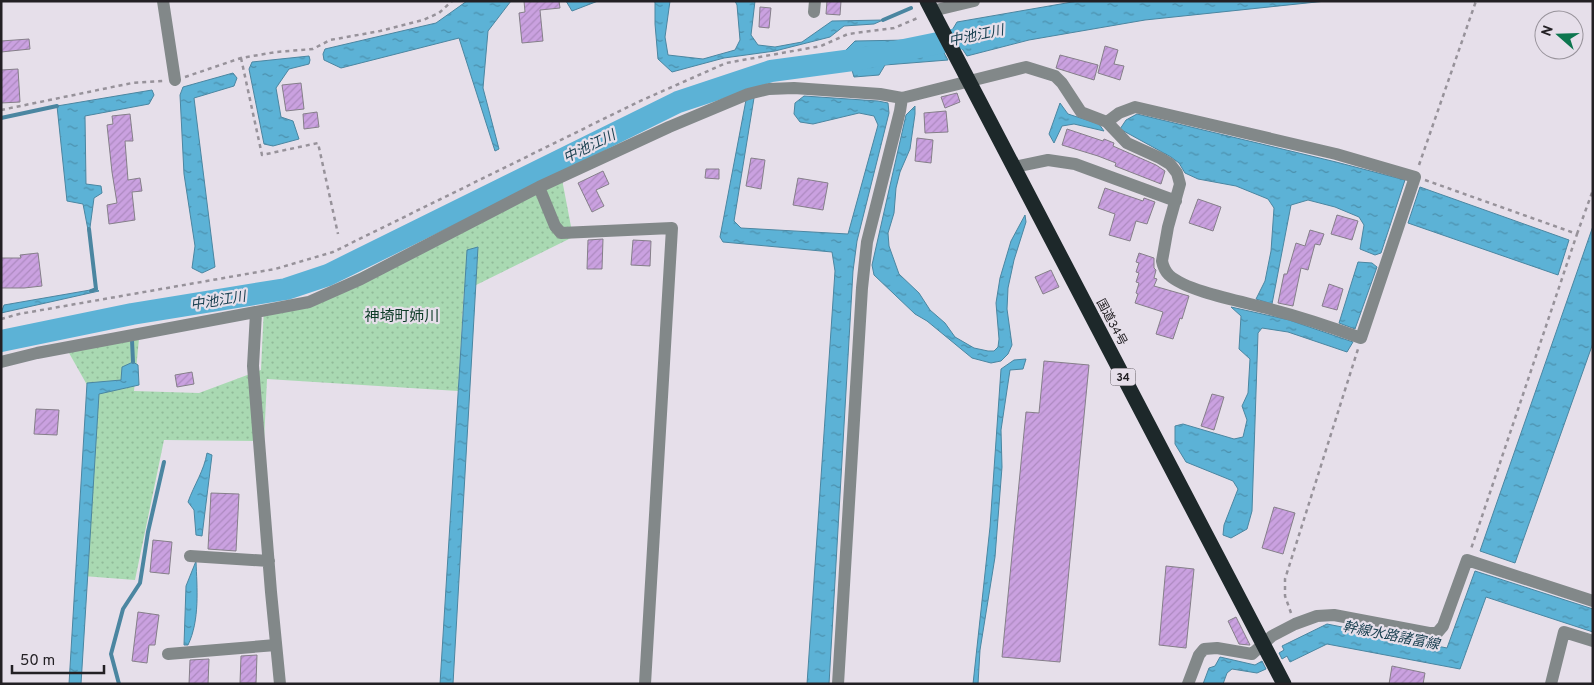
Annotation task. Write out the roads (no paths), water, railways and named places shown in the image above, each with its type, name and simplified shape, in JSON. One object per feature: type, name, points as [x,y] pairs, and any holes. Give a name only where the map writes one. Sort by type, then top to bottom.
[{"type":"highway","name":"国道34号","points":[[932,11],[1284,684]]},
{"type":"street","points":[[163,1],[175,80]]},
{"type":"street","points":[[932,11],[974,1]]},
{"type":"street","points":[[1,362],[37,353],[309,302],[361,280],[539,187],[668,127],[748,94],[769,89],[794,88],[880,94],[902,98],[966,75],[1026,67],[1055,76],[1062,83],[1081,112],[1107,122],[1127,143],[1160,158],[1170,164],[1178,173],[1180,184],[1168,227],[1163,255],[1163,266],[1169,275],[1192,287],[1237,302],[1268,308],[1313,321],[1361,338],[1415,177],[1336,154],[1145,108],[1129,109],[1107,122]]},
{"type":"street","points":[[838,684],[862,288],[867,242],[898,121],[902,98]]},
{"type":"street","points":[[1014,167],[1048,160],[1075,164],[1176,201]]},
{"type":"street","points":[[539,187],[561,233],[672,228],[645,684]]},
{"type":"street","points":[[256,313],[253,366],[280,684]]},
{"type":"street","points":[[190,556],[270,561]]},
{"type":"street","points":[[1188,684],[1199,655],[1204,649],[1217,648],[1252,654],[1272,636],[1295,624],[1317,616],[1334,616],[1438,633],[1443,626],[1467,560],[1593,601]]},
{"type":"street","points":[[1551,684],[1564,632],[1593,641]]},
{"type":"street","points":[[168,654],[276,645]]},
{"type":"water","points":[[467,1],[511,1],[488,31],[483,88],[499,149],[495,151],[459,38],[341,68],[324,60],[323,54],[325,49],[436,23]]},
{"type":"water","points":[[566,1],[598,1],[572,11]]},
{"type":"water","points":[[652,1],[670,1],[665,37],[668,55],[703,59],[735,50],[740,40],[735,1],[755,1],[751,35],[758,45],[775,47],[802,42],[832,21],[883,20],[874,24],[844,26],[830,37],[775,51],[724,58],[672,72],[658,59],[655,2]]},
{"type":"water","points":[[1078,1],[1326,1],[1145,20],[1029,40],[967,56],[951,32],[957,22]]},
{"type":"water","points":[[934,35],[948,60],[885,65],[879,75],[854,77],[846,50],[855,41],[909,40]]},
{"type":"water","points":[[309,56],[309,64],[289,69],[276,88],[281,117],[293,121],[299,139],[273,146],[264,144],[249,69],[252,62]]},
{"type":"water","points":[[233,73],[237,78],[234,86],[194,98],[215,267],[202,273],[192,268],[195,246],[184,174],[180,95],[183,87]]},
{"type":"water","points":[[152,90],[154,95],[149,104],[85,116],[86,184],[101,186],[102,193],[94,198],[89,235],[83,204],[67,201],[57,106]]},
{"type":"water","points":[[804,96],[888,103],[889,113],[857,241],[853,271],[829,684],[807,684],[835,271],[832,252],[723,242],[720,237],[746,100],[754,98],[734,221],[741,228],[848,234],[878,125],[874,116],[859,113],[813,124],[800,122],[794,114],[795,103]]},
{"type":"water","points":[[1060,103],[1068,114],[1099,124],[1104,131],[1074,124],[1062,126],[1054,143],[1049,134]]},
{"type":"water","points":[[915,106],[910,149],[900,172],[896,188],[894,213],[888,233],[889,246],[899,274],[919,293],[930,310],[945,323],[955,337],[974,348],[994,351],[998,347],[996,303],[1000,278],[1011,241],[1025,215],[1026,222],[1014,260],[1008,288],[1007,309],[1012,345],[1008,354],[1001,361],[991,363],[972,358],[927,321],[915,314],[874,275],[872,265],[906,115]]},
{"type":"water","points":[[1137,114],[1405,180],[1381,253],[1375,255],[1360,249],[1364,225],[1359,217],[1335,207],[1308,200],[1291,205],[1272,304],[1256,299],[1265,281],[1271,251],[1274,208],[1268,199],[1236,186],[1198,179],[1185,173],[1179,163],[1171,157],[1120,129],[1126,120]]},
{"type":"water","points":[[1420,187],[1569,240],[1558,275],[1408,223]]},
{"type":"water","points":[[1593,226],[1593,343],[1515,563],[1480,551]]},
{"type":"water","points":[[478,247],[453,684],[440,684],[467,250]]},
{"type":"water","points":[[1358,262],[1372,263],[1377,267],[1355,329],[1339,323]]},
{"type":"water","points":[[96,289],[99,291],[1,313],[4,305]]},
{"type":"water","points":[[1231,307],[1289,320],[1353,342],[1347,352],[1288,332],[1262,328],[1258,333],[1252,511],[1247,529],[1231,538],[1223,535],[1224,525],[1238,489],[1233,481],[1186,462],[1175,444],[1175,426],[1183,424],[1234,439],[1243,437],[1247,420],[1242,406],[1248,393],[1250,359],[1239,349],[1241,316]]},
{"type":"water","points":[[1026,359],[1023,369],[1010,370],[1001,430],[1002,467],[995,557],[980,650],[978,684],[973,684],[990,527],[1001,369],[1014,360]]},
{"type":"water","points":[[133,362],[138,365],[139,385],[99,394],[81,684],[69,684],[87,383],[121,380],[122,367]]},
{"type":"water","points":[[207,453],[212,455],[202,536],[196,535],[194,510],[188,502],[204,466]]},
{"type":"water","points":[[196,561],[196,615],[188,645],[184,645],[186,586]]},
{"type":"water","points":[[1475,571],[1593,609],[1593,632],[1486,597],[1460,669],[1327,644],[1290,662],[1287,656],[1282,659],[1279,653],[1284,650],[1282,646],[1327,624],[1447,648]]},
{"type":"water","points":[[1220,657],[1255,665],[1262,661],[1266,669],[1257,673],[1232,669],[1227,673],[1223,684],[1203,684],[1209,668],[1215,666]]},
{"type":"waterway","points":[[883,20],[911,8]]},
{"type":"waterway","name":"中池江川","points":[[1,341],[132,314],[286,289],[328,275],[678,102],[771,71],[860,59],[987,33]]},
{"type":"waterway","points":[[1,118],[57,106]]},
{"type":"waterway","points":[[89,229],[96,289],[91,291]]},
{"type":"waterway","points":[[132,340],[133,362]]},
{"type":"waterway","points":[[119,684],[111,654],[123,609],[140,583],[148,532],[164,462]]},
{"type":"district","name":"神埼町姉川","points":[[402,316]]},
{"type":"water label","name":"幹線水路諸富線","points":[[1391,635]]}]
